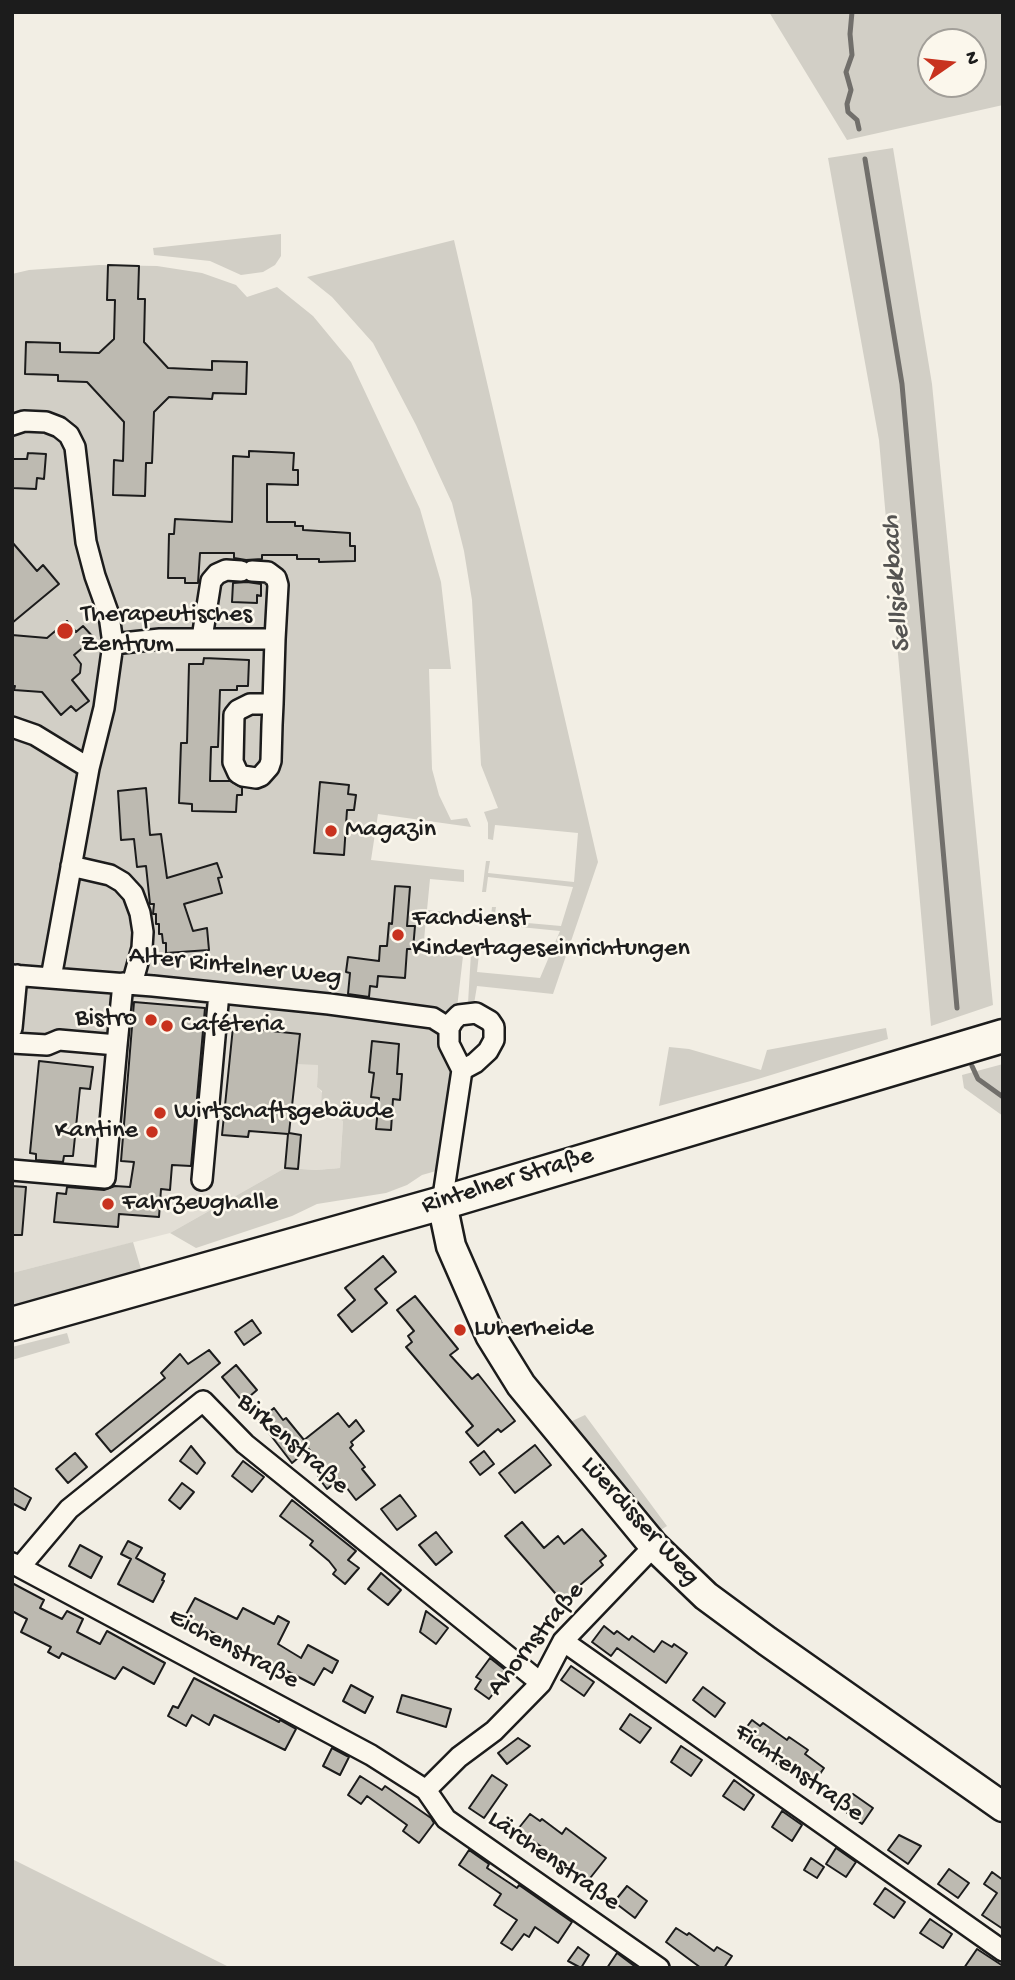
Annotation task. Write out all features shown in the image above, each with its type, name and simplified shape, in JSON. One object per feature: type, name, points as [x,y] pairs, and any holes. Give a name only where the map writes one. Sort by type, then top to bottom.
[{"type":"main road","name":"Rintelner Straße","points":[[12,1324],[442,1203],[1003,1036]]},
{"type":"main road","name":"Lüerdisser Weg","points":[[442,1203],[451,1246],[490,1335],[521,1385],[654,1546],[706,1596],[767,1642],[1003,1807]]},
{"type":"street","points":[[12,425],[24,421],[46,422],[69,435],[75,447],[86,542],[109,615],[113,644],[104,708],[89,768],[51,978]]},
{"type":"street","points":[[202,638],[211,581],[217,574],[226,570],[268,572],[276,578],[278,585],[273,704]]},
{"type":"street","points":[[113,644],[160,639],[275,639]]},
{"type":"street","points":[[12,727],[35,735],[89,768]]},
{"type":"street","points":[[12,1170],[105,1178],[117,1045],[128,984],[142,948],[141,913],[132,894],[122,882],[110,875],[71,866]]},
{"type":"street","points":[[12,1028],[15,975]]},
{"type":"street","name":"Alter Rintelner Weg","points":[[15,975],[128,984],[411,1014],[432,1018],[449,1028]]},
{"type":"street","points":[[202,1180],[219,993]]},
{"type":"street","points":[[442,1203],[462,1070],[449,1044],[449,1028],[459,1016],[476,1013],[490,1021],[494,1027],[494,1040],[481,1057],[462,1070]]},
{"type":"street","points":[[12,1044],[47,1045],[59,1040],[117,1045]]},
{"type":"street","name":"Birkenstraße","points":[[16,1565],[69,1509],[203,1401],[245,1444],[541,1683]]},
{"type":"street","name":"Ahornstraße","points":[[426,1790],[459,1758],[494,1731],[541,1683],[564,1641],[654,1546]]},
{"type":"street","name":"Eichenstraße","points":[[16,1565],[370,1755],[426,1790]]},
{"type":"street","name":"Fichtenstraße","points":[[564,1641],[1003,1951]]},
{"type":"street","name":"Lärchenstraße","points":[[426,1790],[446,1819],[659,1968]]},
{"type":"shaded area","points":[[769,12],[1003,12],[1003,105],[847,140]]},
{"type":"shaded area","points":[[893,148],[932,384],[993,1005],[931,1026],[879,440],[828,158]]},
{"type":"shaded area","points":[[281,234],[281,256],[275,265],[263,272],[241,275],[210,261],[154,255],[153,248]]},
{"type":"shaded area","points":[[454,240],[598,862],[553,994],[477,986],[474,1004],[468,1003],[471,953],[479,954],[477,972],[540,978],[560,931],[490,924],[492,907],[496,907],[494,920],[561,926],[573,887],[488,877],[486,892],[482,892],[486,861],[490,861],[488,873],[574,882],[578,833],[495,825],[493,840],[488,839],[488,823],[484,812],[498,808],[481,765],[472,600],[452,503],[416,425],[373,343],[332,297],[307,277]]},
{"type":"shaded area","points":[[99,265],[157,266],[202,273],[236,285],[247,297],[277,287],[313,316],[351,362],[420,509],[441,582],[451,669],[429,669],[432,769],[439,795],[451,820],[467,818],[471,827],[378,814],[371,860],[464,870],[464,882],[430,879],[427,910],[466,914],[465,919],[426,918],[423,952],[463,956],[457,1008],[444,1011],[443,1040],[453,1068],[436,1171],[386,1193],[317,1204],[292,1216],[196,1248],[170,1233],[285,1168],[340,1168],[343,1121],[321,1108],[322,1091],[317,1087],[318,1065],[297,1064],[300,1034],[233,1027],[210,1005],[116,997],[109,1051],[12,1052],[12,274],[29,270]]},
{"type":"shaded area","points":[[116,996],[210,1005],[300,1034],[318,1065],[317,1086],[343,1121],[340,1168],[285,1168],[170,1233],[12,1273],[12,1052]]},
{"type":"shaded area","points":[[886,1028],[888,1039],[659,1106],[669,1047],[689,1049],[761,1070],[767,1050]]},
{"type":"shaded area","points":[[1003,1064],[1003,1116],[964,1088],[962,1075]]},
{"type":"shaded area","points":[[133,1242],[146,1286],[12,1318],[12,1273]]},
{"type":"shaded area","points":[[67,1333],[70,1343],[12,1360],[12,1347]]},
{"type":"shaded area","points":[[585,1415],[667,1526],[656,1533],[568,1423]]},
{"type":"shaded area","points":[[12,1859],[229,1967],[230,1968],[12,1968]]},
{"type":"building","points":[[108,265],[139,266],[138,299],[145,299],[144,342],[168,368],[212,370],[212,361],[247,362],[246,394],[213,393],[212,399],[169,397],[154,412],[152,463],[146,463],[145,496],[113,495],[114,460],[123,461],[124,422],[87,382],[58,381],[58,375],[25,374],[26,342],[60,343],[60,352],[99,353],[114,339],[115,300],[107,300]]},
{"type":"building","points":[[249,451],[294,453],[293,470],[298,470],[298,485],[267,484],[267,522],[295,522],[295,526],[303,526],[303,530],[350,533],[350,546],[355,546],[355,561],[319,562],[319,559],[297,559],[297,555],[262,555],[262,559],[246,560],[234,558],[234,553],[200,553],[198,583],[185,583],[185,578],[168,578],[169,534],[174,534],[175,519],[232,522],[233,456],[249,457]]},
{"type":"building","points":[[28,453],[46,454],[44,479],[37,478],[36,489],[12,488],[12,459],[27,459]]},
{"type":"building","points":[[12,542],[37,571],[43,565],[59,584],[12,623]]},
{"type":"building","points":[[233,583],[261,584],[261,596],[257,595],[257,603],[232,602]]},
{"type":"building","name":"Therapeutisches Zentrum","points":[[67,621],[76,632],[83,626],[94,638],[74,655],[81,664],[80,673],[72,680],[89,701],[76,711],[71,706],[61,715],[42,692],[14,690],[12,635],[47,638]]},
{"type":"building","points":[[204,658],[249,660],[248,686],[237,686],[237,690],[220,690],[218,747],[211,747],[210,781],[230,781],[242,788],[242,795],[237,795],[236,812],[192,811],[192,804],[179,803],[181,743],[187,743],[189,664],[203,664]]},
{"type":"building","name":"Magazin","points":[[320,782],[349,785],[348,794],[356,795],[354,810],[347,810],[344,855],[314,853]]},
{"type":"building","points":[[146,788],[150,835],[161,834],[167,878],[217,863],[222,877],[218,878],[222,893],[184,904],[193,931],[207,928],[209,950],[166,953],[166,943],[163,943],[162,934],[159,934],[156,914],[153,914],[154,904],[150,904],[146,866],[137,867],[134,839],[121,840],[118,791]]},
{"type":"building","points":[[395,886],[410,887],[407,926],[415,926],[413,949],[407,949],[405,978],[378,976],[377,987],[370,986],[369,997],[348,994],[348,957],[379,961],[380,946],[387,946]]},
{"type":"building","points":[[134,1002],[205,1008],[191,1166],[172,1165],[170,1190],[161,1189],[159,1217],[119,1214],[118,1227],[54,1222],[57,1193],[66,1194],[67,1187],[104,1190],[115,1186],[130,1187],[134,1162],[121,1161]]},
{"type":"building","points":[[233,1027],[300,1034],[289,1133],[301,1135],[298,1169],[285,1168],[288,1134],[249,1131],[248,1137],[222,1135]]},
{"type":"building","points":[[372,1041],[399,1044],[397,1074],[402,1074],[400,1100],[393,1099],[391,1130],[376,1129],[379,1098],[371,1097],[374,1073],[369,1072]]},
{"type":"building","points":[[39,1061],[93,1067],[90,1089],[80,1088],[73,1156],[64,1156],[63,1162],[36,1160],[36,1154],[30,1153]]},
{"type":"building","points":[[12,1186],[26,1187],[22,1235],[12,1235]]},
{"type":"building","points":[[383,1256],[396,1272],[375,1289],[387,1303],[352,1332],[338,1315],[355,1300],[345,1288]]},
{"type":"building","points":[[415,1296],[458,1349],[450,1355],[472,1379],[478,1374],[515,1421],[501,1432],[498,1429],[478,1446],[466,1432],[473,1426],[406,1347],[412,1342],[408,1336],[414,1331],[397,1310]]},
{"type":"building","points":[[252,1320],[261,1333],[244,1345],[235,1332]]},
{"type":"building","points":[[209,1350],[220,1363],[111,1452],[96,1434],[165,1378],[161,1373],[180,1354],[188,1364]]},
{"type":"building","points":[[236,1365],[257,1390],[243,1402],[222,1377]]},
{"type":"building","points":[[274,1408],[304,1440],[338,1413],[349,1427],[356,1420],[364,1431],[351,1442],[353,1445],[350,1448],[375,1485],[356,1500],[340,1479],[327,1489],[318,1477],[326,1471],[309,1449],[292,1463],[259,1420]]},
{"type":"building","points":[[535,1445],[551,1465],[515,1493],[499,1473]]},
{"type":"building","points":[[191,1446],[205,1463],[197,1474],[180,1461]]},
{"type":"building","points":[[484,1451],[494,1464],[480,1475],[470,1462]]},
{"type":"building","points":[[75,1453],[87,1467],[68,1483],[56,1469]]},
{"type":"building","points":[[243,1461],[264,1477],[252,1492],[232,1476]]},
{"type":"building","points":[[182,1483],[194,1492],[180,1509],[169,1500]]},
{"type":"building","points":[[12,1487],[31,1498],[25,1510],[12,1503]]},
{"type":"building","points":[[400,1495],[416,1516],[397,1530],[381,1509]]},
{"type":"building","points":[[292,1500],[356,1551],[348,1560],[359,1568],[345,1584],[333,1574],[336,1570],[329,1561],[310,1545],[313,1541],[280,1516]]},
{"type":"building","points":[[522,1522],[544,1548],[558,1536],[564,1544],[582,1529],[606,1556],[600,1561],[603,1565],[562,1601],[505,1536]]},
{"type":"building","points":[[436,1532],[452,1552],[436,1565],[419,1545]]},
{"type":"building","points":[[128,1541],[142,1548],[136,1558],[165,1574],[153,1602],[118,1584],[131,1559],[121,1554]]},
{"type":"building","points":[[80,1545],[102,1557],[91,1578],[69,1566]]},
{"type":"building","points":[[381,1573],[401,1590],[388,1605],[368,1589]]},
{"type":"building","points":[[12,1583],[44,1600],[40,1608],[62,1619],[67,1611],[83,1619],[77,1632],[100,1644],[107,1631],[165,1663],[154,1684],[123,1667],[115,1679],[62,1653],[59,1658],[48,1652],[51,1647],[21,1632],[27,1619],[12,1611]]},
{"type":"building","points":[[195,1598],[237,1619],[243,1608],[274,1624],[278,1616],[289,1622],[278,1644],[301,1658],[308,1645],[338,1661],[332,1673],[324,1668],[314,1685],[250,1652],[248,1656],[214,1638],[216,1634],[184,1618]]},
{"type":"building","points":[[426,1611],[448,1628],[436,1644],[420,1632]]},
{"type":"building","points":[[604,1626],[629,1640],[632,1636],[654,1652],[662,1641],[672,1647],[674,1644],[687,1653],[666,1683],[617,1648],[611,1656],[592,1642]]},
{"type":"building","points":[[490,1658],[509,1673],[489,1699],[475,1689],[481,1680],[476,1677]]},
{"type":"building","points":[[571,1666],[594,1682],[584,1696],[561,1680]]},
{"type":"building","points":[[194,1678],[296,1729],[285,1750],[214,1715],[209,1725],[192,1715],[186,1726],[168,1716],[173,1706],[178,1708]]},
{"type":"building","points":[[351,1685],[373,1697],[365,1713],[343,1701]]},
{"type":"building","points":[[703,1687],[725,1703],[715,1717],[693,1700]]},
{"type":"building","points":[[402,1695],[451,1709],[446,1727],[397,1712]]},
{"type":"building","points":[[630,1714],[651,1728],[640,1743],[620,1729]]},
{"type":"building","points":[[752,1720],[760,1726],[763,1723],[787,1740],[789,1737],[808,1750],[805,1754],[824,1768],[811,1787],[740,1736]]},
{"type":"building","points":[[518,1738],[530,1746],[507,1764],[498,1753]]},
{"type":"building","points":[[681,1746],[702,1760],[691,1776],[671,1762]]},
{"type":"building","points":[[332,1748],[349,1757],[340,1775],[323,1766]]},
{"type":"building","points":[[492,1775],[507,1785],[484,1818],[469,1808]]},
{"type":"building","points":[[360,1776],[382,1790],[385,1786],[431,1818],[434,1823],[419,1843],[403,1831],[407,1825],[367,1796],[361,1804],[348,1795]]},
{"type":"building","points":[[734,1780],[754,1795],[744,1810],[723,1796]]},
{"type":"building","points":[[853,1794],[873,1808],[862,1824],[842,1809]]},
{"type":"building","points":[[782,1811],[802,1825],[792,1841],[772,1827]]},
{"type":"building","points":[[530,1814],[540,1821],[542,1819],[562,1834],[566,1828],[606,1858],[587,1882],[518,1829]]},
{"type":"building","points":[[899,1835],[921,1846],[908,1864],[888,1850]]},
{"type":"building","points":[[836,1848],[856,1862],[846,1877],[826,1864]]},
{"type":"building","points":[[469,1850],[489,1864],[487,1868],[517,1888],[519,1885],[572,1922],[558,1943],[535,1927],[529,1937],[524,1934],[512,1950],[501,1943],[517,1920],[494,1905],[501,1894],[459,1865]]},
{"type":"building","points":[[811,1858],[824,1867],[817,1878],[804,1870]]},
{"type":"building","points":[[949,1869],[969,1883],[958,1898],[938,1884]]},
{"type":"building","points":[[992,1872],[1003,1880],[1003,1929],[982,1915],[997,1893],[984,1884]]},
{"type":"building","points":[[627,1886],[647,1901],[635,1918],[614,1902]]},
{"type":"building","points":[[885,1888],[905,1902],[894,1918],[874,1904]]},
{"type":"building","points":[[930,1919],[952,1934],[943,1948],[920,1933]]},
{"type":"building","points":[[676,1928],[687,1935],[689,1933],[714,1951],[717,1947],[732,1956],[724,1968],[701,1968],[666,1942]]},
{"type":"building","points":[[578,1947],[589,1955],[581,1968],[568,1961]]},
{"type":"building","points":[[977,1949],[1003,1966],[1003,1968],[964,1968]]},
{"type":"building","points":[[617,1953],[637,1968],[607,1968]]},
{"type":"waterway","name":"Sellsiekbach","points":[[852,12],[852,55],[846,72],[851,90],[847,104],[848,112],[857,120],[859,129]]},
{"type":"waterway","name":"Sellsiekbach","points":[[865,159],[902,384],[957,1008]]},
{"type":"waterway","name":"Sellsiekbach","points":[[972,1066],[978,1079],[1003,1097]]},
{"type":"place","name":"Therapeutisches Zentrum","points":[[65,631]]},
{"type":"place","name":"Magazin","points":[[331,831]]},
{"type":"place","name":"Fachdienst Kindertageseinrichtungen","points":[[398,935]]},
{"type":"place","name":"Bistro","points":[[151,1020]]},
{"type":"place","name":"Caféteria","points":[[167,1026]]},
{"type":"place","name":"Wirtschaftsgebäude","points":[[160,1113]]},
{"type":"place","name":"Kantine","points":[[152,1132]]},
{"type":"place","name":"Fahrzeughalle","points":[[108,1204]]},
{"type":"place","name":"Luherheide","points":[[460,1330]]}]
